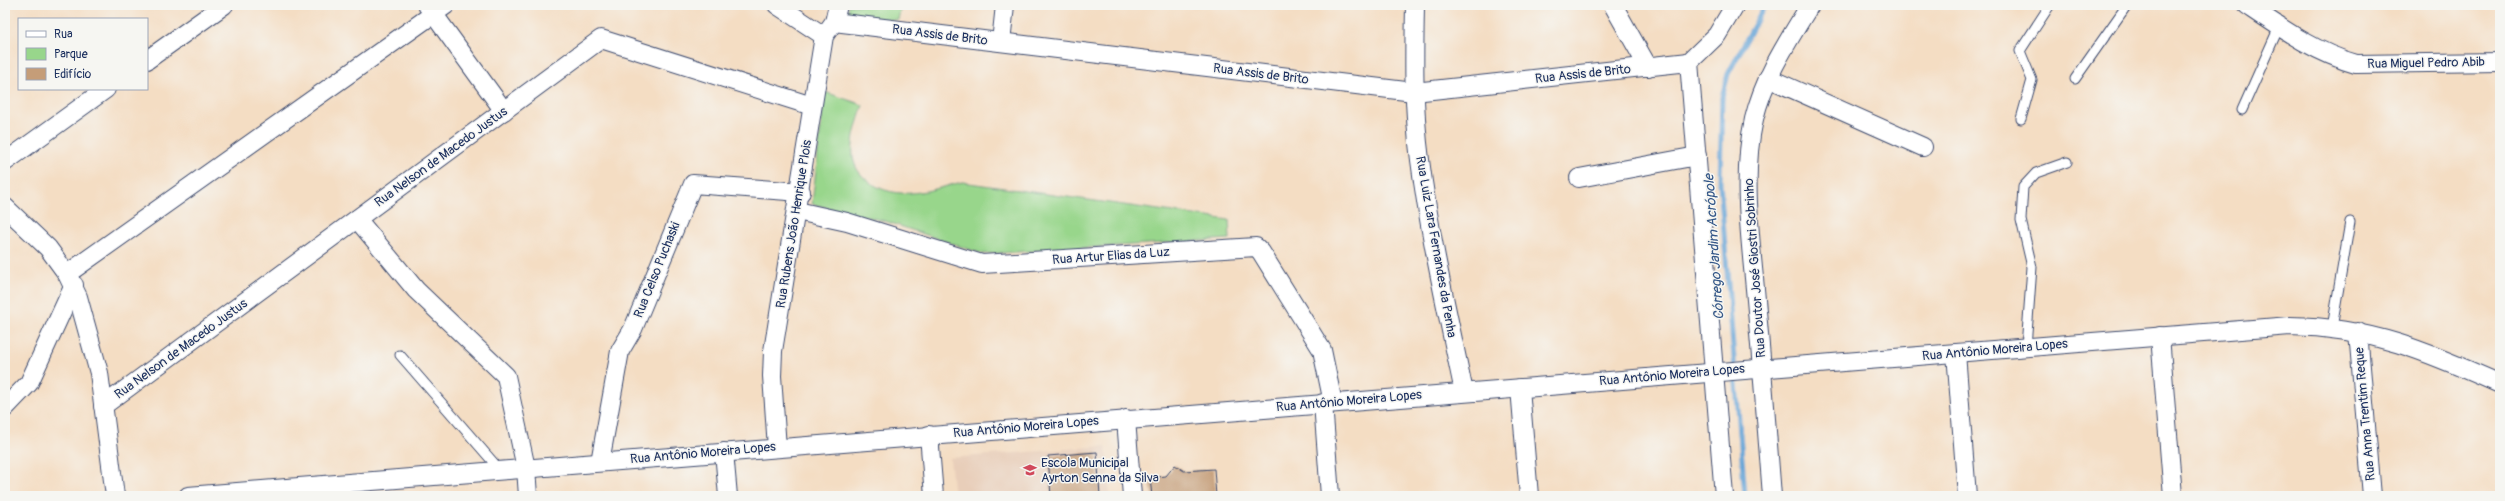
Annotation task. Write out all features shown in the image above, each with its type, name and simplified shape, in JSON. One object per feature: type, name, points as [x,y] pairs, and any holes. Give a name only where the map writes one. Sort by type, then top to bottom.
[{"type":"street","points":[[148,59],[224,5]]},
{"type":"street","name":"Rua Assis de Brito","points":[[778,5],[829,29],[1001,42],[1414,92],[1648,68],[1689,62]]},
{"type":"street","name":"Rua Rubens João Henrique Plois","points":[[777,448],[772,376],[773,351],[798,211],[812,106],[829,29],[838,5]]},
{"type":"street","points":[[1001,42],[1005,5]]},
{"type":"street","name":"Rua Luiz Lara Fernandes da Penha","points":[[1415,5],[1414,92],[1420,159],[1428,215],[1464,392]]},
{"type":"street","points":[[1613,5],[1648,68]]},
{"type":"street","points":[[1724,496],[1689,62],[1717,35],[1736,5]]},
{"type":"street","name":"Rua Doutor José Giostri Sobrinho","points":[[1772,496],[1752,254],[1748,180],[1754,119],[1768,78],[1810,5]]},
{"type":"street","name":"Rua Miguel Pedro Abib","points":[[2247,5],[2323,52],[2356,64],[2500,62]]},
{"type":"street","points":[[5,408],[30,383],[70,280],[436,8],[504,111]]},
{"type":"street","name":"Rua Nelson de Macedo Justus","points":[[103,406],[601,39],[812,106]]},
{"type":"street","points":[[1768,78],[1923,147]]},
{"type":"street","points":[[5,162],[105,90]]},
{"type":"street","points":[[1579,178],[1696,156]]},
{"type":"street","name":"Rua Celso Puchaski","points":[[600,462],[620,351],[633,329],[693,184],[800,192]]},
{"type":"street","points":[[5,207],[48,248],[70,280],[96,360],[115,496]]},
{"type":"street","name":"Rua Artur Elias da Luz","points":[[798,211],[847,222],[982,264],[1256,247],[1261,252],[1322,350],[1328,403]]},
{"type":"street","points":[[358,219],[416,290],[506,376],[526,468],[528,496]]},
{"type":"street","name":"Rua Antônio Moreira Lopes","points":[[188,496],[319,490],[500,470],[2290,326],[2332,328],[2358,332],[2409,346],[2500,384]]},
{"type":"street","name":"Rua Anna Trentim Reque","points":[[2358,332],[2372,496]]},
{"type":"street","points":[[2160,336],[2173,496]]},
{"type":"street","points":[[1956,353],[1967,496]]},
{"type":"street","points":[[1520,388],[1529,496]]},
{"type":"street","points":[[1328,403],[1330,496]]},
{"type":"street","points":[[1126,419],[1132,496]]},
{"type":"street","points":[[929,435],[934,496]]},
{"type":"street","points":[[724,452],[728,496]]},
{"type":"lane","points":[[2021,119],[2032,80],[2020,51],[2050,5]]},
{"type":"lane","points":[[2075,79],[2127,5]]},
{"type":"lane","points":[[2242,110],[2279,26]]},
{"type":"lane","points":[[2026,347],[2032,267],[2021,220],[2023,187],[2036,173],[2067,162]]},
{"type":"lane","points":[[2332,328],[2350,222]]},
{"type":"lane","points":[[400,355],[500,470]]},
{"type":"shaded area","name":"Escola Municipal Ayrton Senna da Silva","points":[[1106,446],[1110,496],[954,496],[950,458]]},
{"type":"green space","points":[[849,5],[901,5],[898,20],[847,15]]},
{"type":"green space","points":[[825,92],[863,105],[854,137],[854,160],[856,167],[862,176],[879,188],[891,192],[914,193],[962,182],[1229,220],[1230,239],[983,254],[885,221],[812,204]]},
{"type":"building","points":[[1097,452],[1100,496],[1051,496],[1048,456]]},
{"type":"building","points":[[1175,465],[1184,471],[1214,469],[1216,496],[1152,496],[1150,478],[1166,476]]},
{"type":"waterway","name":"Córrego Jardim Acrópole","points":[[1745,496],[1720,183],[1722,97],[1728,74],[1765,5]]},
{"type":"place","name":"Escola Municipal Ayrton Senna da Silva","points":[[1030,470]]}]
